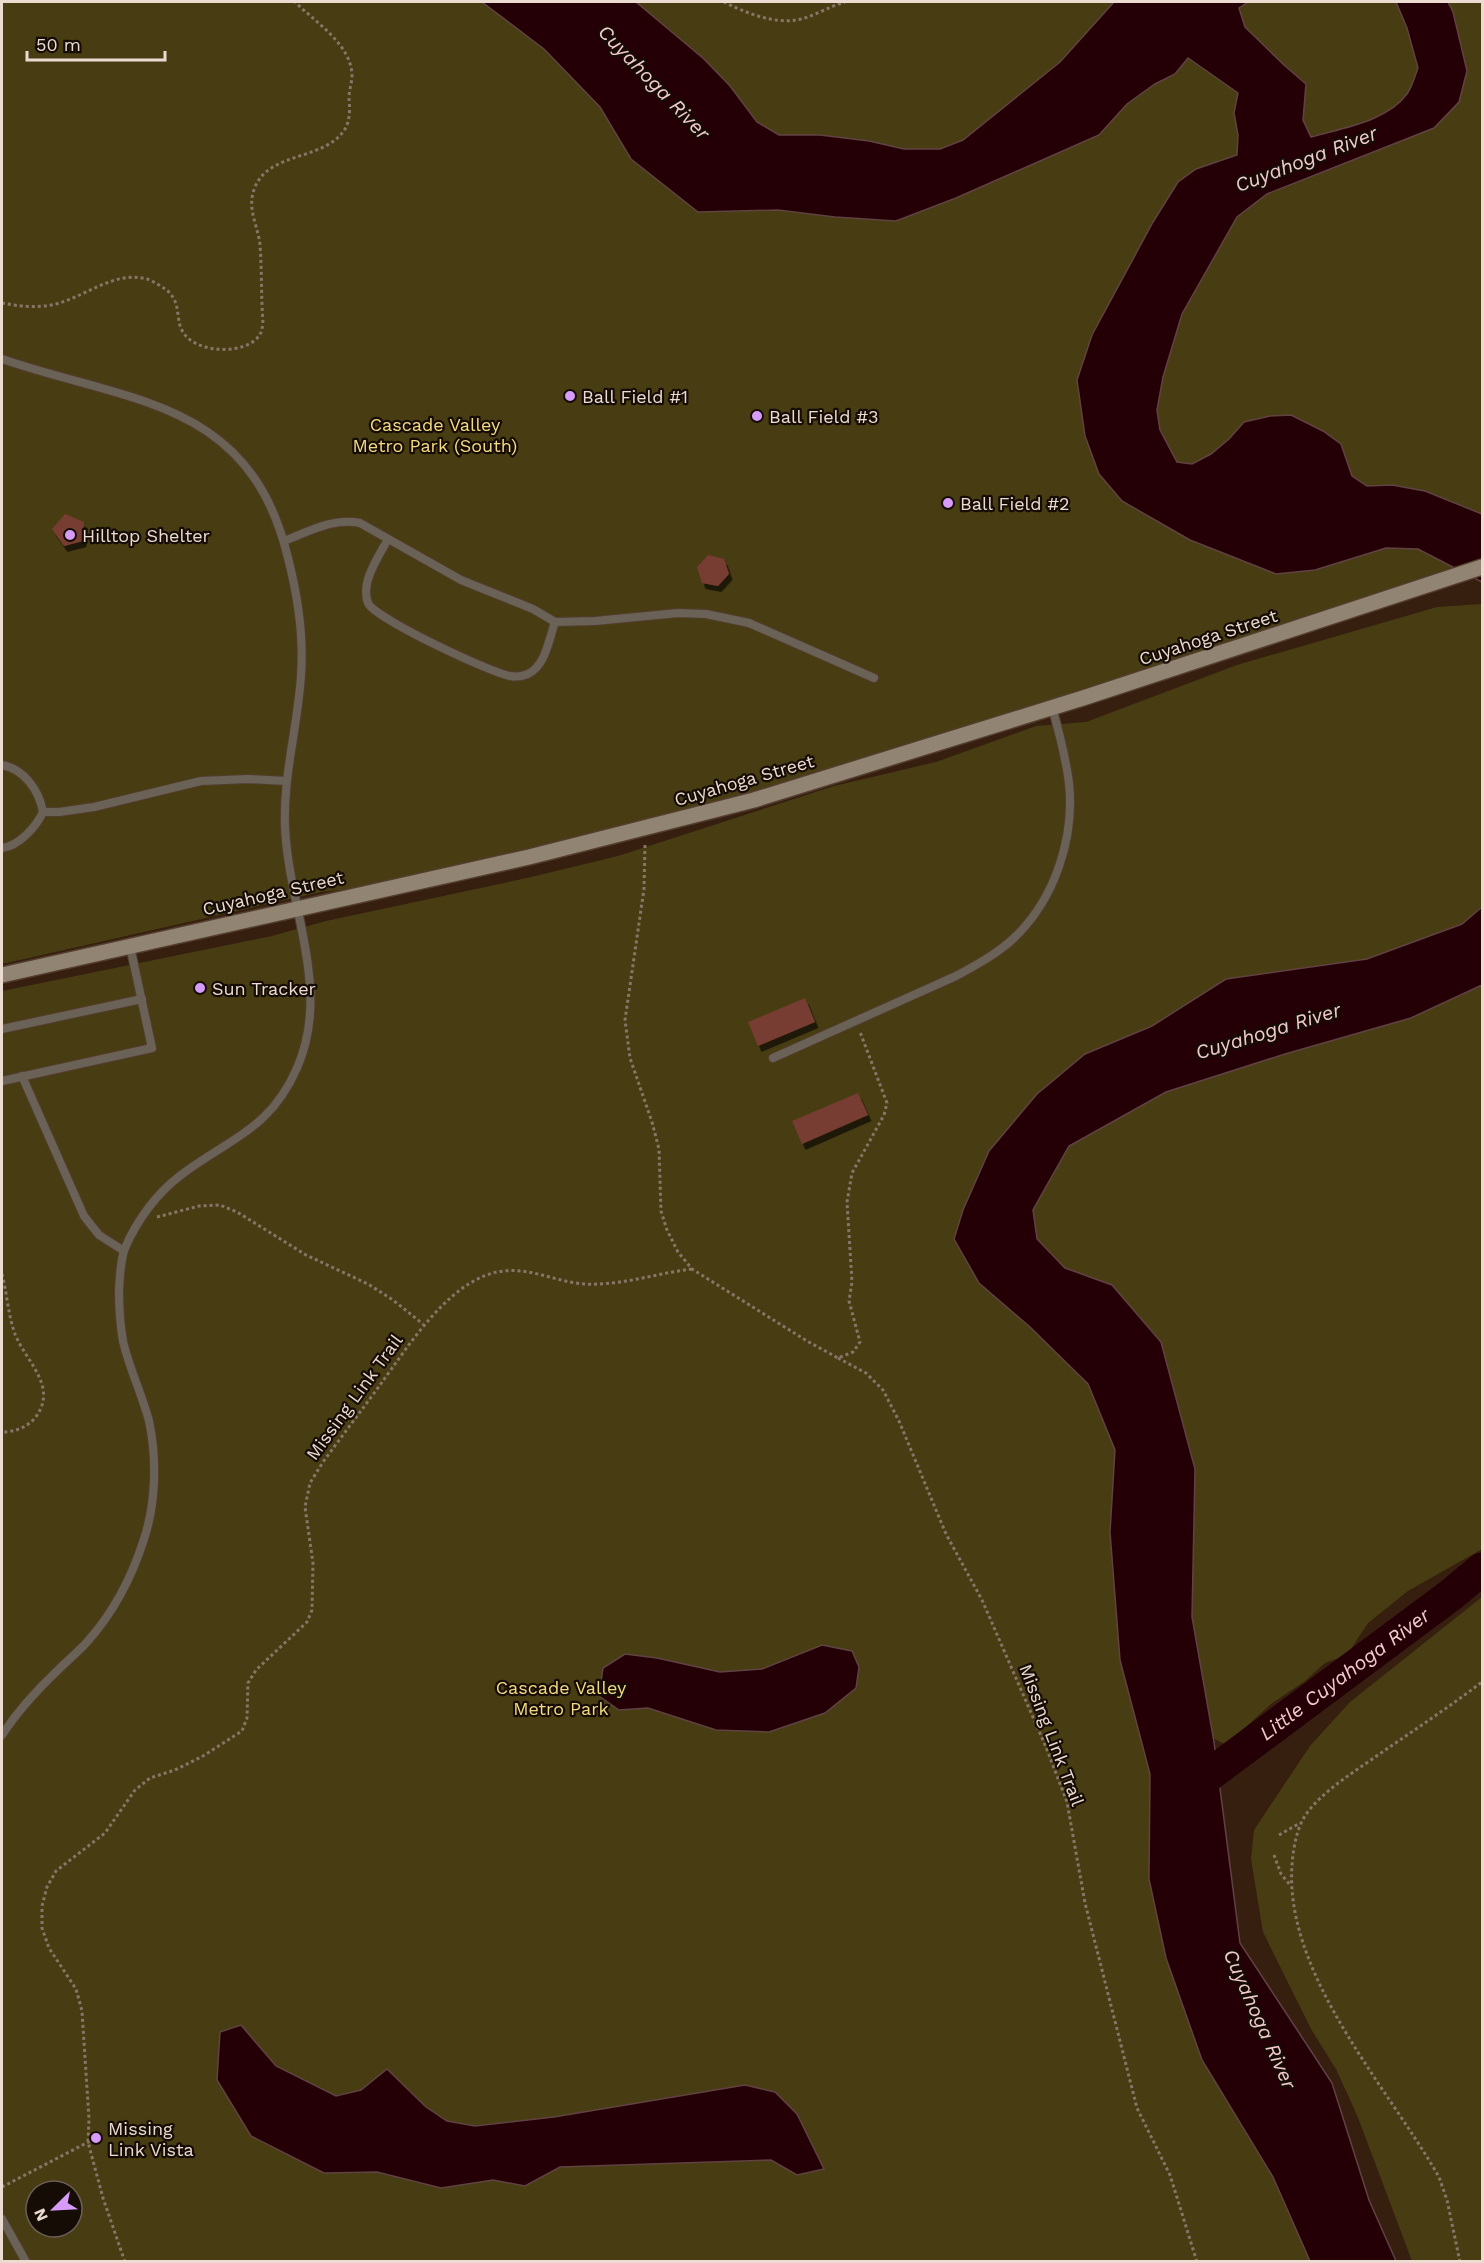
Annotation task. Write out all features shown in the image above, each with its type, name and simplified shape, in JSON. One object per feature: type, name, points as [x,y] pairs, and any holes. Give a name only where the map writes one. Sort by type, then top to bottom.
[{"type":"street","name":"Cuyahoga Street","points":[[2,975],[529,857],[754,800],[1052,707],[1482,567]]},
{"type":"lane","points":[[2,359],[133,396],[196,424],[232,451],[261,488],[284,541],[297,595],[302,633],[302,672],[298,710],[286,781],[285,833],[309,971],[311,1008],[306,1044],[296,1070],[281,1098],[258,1125],[179,1177],[162,1192],[143,1217],[124,1251],[120,1276],[119,1311],[124,1344],[149,1422],[153,1450],[151,1504],[146,1535],[131,1576],[110,1612],[87,1642],[25,1704],[2,1735]]},
{"type":"lane","points":[[284,541],[330,524],[348,520],[360,523],[461,580],[533,609],[555,622],[595,621],[678,613],[706,614],[749,623],[874,678]]},
{"type":"lane","points":[[388,539],[369,579],[368,603],[374,612],[406,630],[474,663],[509,676],[519,676],[535,670],[543,658],[555,622]]},
{"type":"lane","points":[[773,1058],[983,962],[1012,940],[1029,923],[1039,908],[1059,865],[1070,817],[1067,767],[1052,707]]},
{"type":"lane","points":[[2,765],[9,766],[37,791],[43,812],[36,824],[22,838],[2,848]]},
{"type":"lane","points":[[43,812],[94,807],[201,781],[248,778],[286,781]]},
{"type":"lane","points":[[2,1081],[152,1048],[130,946]]},
{"type":"lane","points":[[2,1029],[142,999]]},
{"type":"lane","points":[[22,1076],[84,1216],[99,1235],[124,1251]]},
{"type":"lane","points":[[2,2219],[26,2262]]},
{"type":"path","points":[[2,303],[17,306],[51,305],[69,300],[111,280],[133,277],[148,279],[173,295],[178,306],[180,325],[186,336],[197,345],[214,349],[239,347],[254,341],[261,334],[263,323],[260,244],[252,213],[252,196],[256,184],[269,170],[283,162],[334,141],[345,129],[350,112],[352,75],[347,54],[339,43],[295,2]]},
{"type":"path","points":[[724,2],[740,10],[778,20],[798,20],[845,2]]},
{"type":"path","points":[[645,828],[644,889],[625,1020],[630,1058],[659,1149],[661,1210],[667,1230],[678,1252],[692,1269]]},
{"type":"path","points":[[838,1358],[853,1352],[860,1341],[849,1301],[852,1282],[847,1202],[852,1173],[884,1115],[887,1103],[856,1022]]},
{"type":"path","points":[[143,1217],[160,1217],[200,1206],[220,1206],[237,1212],[306,1255],[368,1284],[393,1300],[421,1327]]},
{"type":"path","name":"Missing Link Trail","points":[[88,2142],[88,2102],[82,2011],[76,1989],[49,1948],[42,1928],[42,1906],[47,1887],[62,1865],[105,1833],[135,1790],[150,1778],[175,1770],[203,1756],[242,1731],[246,1718],[248,1683],[256,1670],[307,1622],[312,1610],[313,1563],[305,1507],[310,1483],[323,1462],[421,1327],[453,1296],[480,1278],[502,1271],[525,1270],[583,1284],[606,1284],[692,1269],[798,1335],[866,1373],[883,1390],[899,1421],[945,1534],[982,1600],[1046,1747],[1066,1802],[1085,1903],[1137,2108],[1170,2175],[1197,2262]]},
{"type":"path","points":[[2,1274],[14,1332],[39,1376],[44,1390],[43,1406],[33,1420],[12,1432],[2,1432]]},
{"type":"path","points":[[1279,1835],[1301,1822],[1323,1795],[1337,1784],[1482,1682]]},
{"type":"path","points":[[1301,1822],[1292,1861],[1292,1887],[1299,1930],[1311,1966],[1348,2034],[1439,2177],[1448,2200],[1460,2262]]},
{"type":"path","points":[[1274,1854],[1281,1874],[1292,1887]]},
{"type":"path","points":[[2,2187],[96,2138]]},
{"type":"path","points":[[88,2142],[103,2198],[125,2262]]},
{"type":"green space","name":"Cascade Valley Metro Park (South)","points":[[2,2],[1482,2],[1482,567],[822,778],[400,884],[321,892],[2,964]]},
{"type":"green space","name":"Cascade Valley Metro Park","points":[[1482,604],[1482,907],[1462,924],[1367,959],[1226,979],[1152,1026],[1085,1054],[989,1151],[963,1210],[954,1239],[979,1283],[1030,1327],[1088,1384],[1115,1450],[1110,1532],[1120,1660],[1150,1774],[1149,1879],[1310,2261],[2,2262],[2,991],[272,936],[326,921],[618,856],[834,786],[936,762],[1036,726],[1086,722],[1237,665],[1437,607]]},
{"type":"green space","points":[[1482,985],[1482,1549],[1408,1591],[1368,1623],[1347,1655],[1325,1663],[1305,1681],[1271,1704],[1226,1745],[1213,1738],[1192,1617],[1195,1469],[1161,1342],[1112,1285],[1065,1268],[1037,1239],[1033,1210],[1069,1146],[1166,1092],[1285,1054],[1411,1018]]},
{"type":"green space","points":[[1482,1597],[1482,2261],[1412,2261],[1357,2115],[1336,2069],[1311,2029],[1263,1932],[1251,1859],[1254,1830],[1310,1746],[1350,1702]]},
{"type":"water","name":"Cuyahoga River","points":[[482,2],[636,2],[704,59],[730,86],[757,122],[779,135],[820,135],[869,141],[904,149],[940,149],[963,140],[1060,62],[1114,2],[1248,2],[1239,8],[1245,27],[1306,84],[1303,120],[1311,137],[1363,123],[1376,118],[1398,104],[1409,91],[1418,68],[1407,28],[1396,2],[1448,2],[1453,12],[1467,71],[1459,102],[1434,128],[1267,194],[1237,217],[1182,314],[1163,377],[1157,410],[1160,430],[1177,462],[1192,464],[1211,454],[1244,422],[1270,416],[1291,415],[1323,431],[1341,444],[1352,476],[1367,486],[1392,485],[1425,491],[1482,514],[1482,582],[1418,549],[1386,548],[1315,570],[1276,574],[1190,540],[1122,501],[1099,474],[1085,436],[1077,380],[1092,335],[1153,222],[1178,182],[1196,169],[1237,155],[1238,135],[1234,113],[1238,93],[1188,58],[1175,74],[1155,84],[1127,104],[1099,135],[956,198],[896,221],[778,210],[698,212],[631,159],[600,107],[544,49]]},
{"type":"water","name":"Cuyahoga River","points":[[1482,907],[1482,985],[1411,1018],[1285,1054],[1166,1092],[1069,1146],[1033,1210],[1037,1239],[1065,1268],[1112,1285],[1161,1342],[1195,1469],[1192,1617],[1214,1742],[1240,1943],[1332,2083],[1369,2200],[1396,2261],[1310,2261],[1273,2177],[1202,2060],[1166,1958],[1149,1879],[1150,1774],[1120,1660],[1110,1532],[1115,1450],[1088,1384],[1030,1327],[979,1283],[954,1239],[963,1210],[989,1151],[1037,1094],[1085,1054],[1152,1026],[1226,979],[1367,959],[1462,924]]},
{"type":"water","points":[[822,1645],[852,1651],[859,1667],[856,1688],[825,1713],[769,1732],[716,1730],[648,1708],[619,1710],[599,1696],[603,1668],[625,1654],[657,1658],[720,1672],[762,1669]]},
{"type":"water","points":[[241,2025],[276,2066],[336,2096],[361,2090],[387,2069],[426,2107],[447,2121],[475,2126],[554,2117],[745,2085],[775,2092],[797,2114],[824,2169],[797,2175],[771,2160],[560,2167],[525,2186],[493,2180],[441,2188],[377,2172],[324,2173],[251,2136],[217,2080],[220,2032]]},
{"type":"building","name":"Hilltop Shelter","points":[[65,514],[84,522],[83,541],[64,546],[52,529]]},
{"type":"building","points":[[708,555],[724,559],[729,574],[718,586],[702,583],[697,567]]},
{"type":"building","points":[[805,998],[815,1022],[758,1046],[748,1022]]},
{"type":"building","points":[[858,1093],[868,1115],[802,1144],[792,1121]]},
{"type":"waterway","name":"Little Cuyahoga River","points":[[1205,1778],[1452,1594],[1482,1569]]},
{"type":"place","name":"Ball Field #1","points":[[570,396]]},
{"type":"place","name":"Ball Field #3","points":[[757,416]]},
{"type":"place","name":"Ball Field #2","points":[[948,503]]},
{"type":"place","name":"Hilltop Shelter","points":[[70,535]]},
{"type":"place","name":"Sun Tracker","points":[[200,988]]},
{"type":"place","name":"Missing Link Vista","points":[[96,2138]]}]
